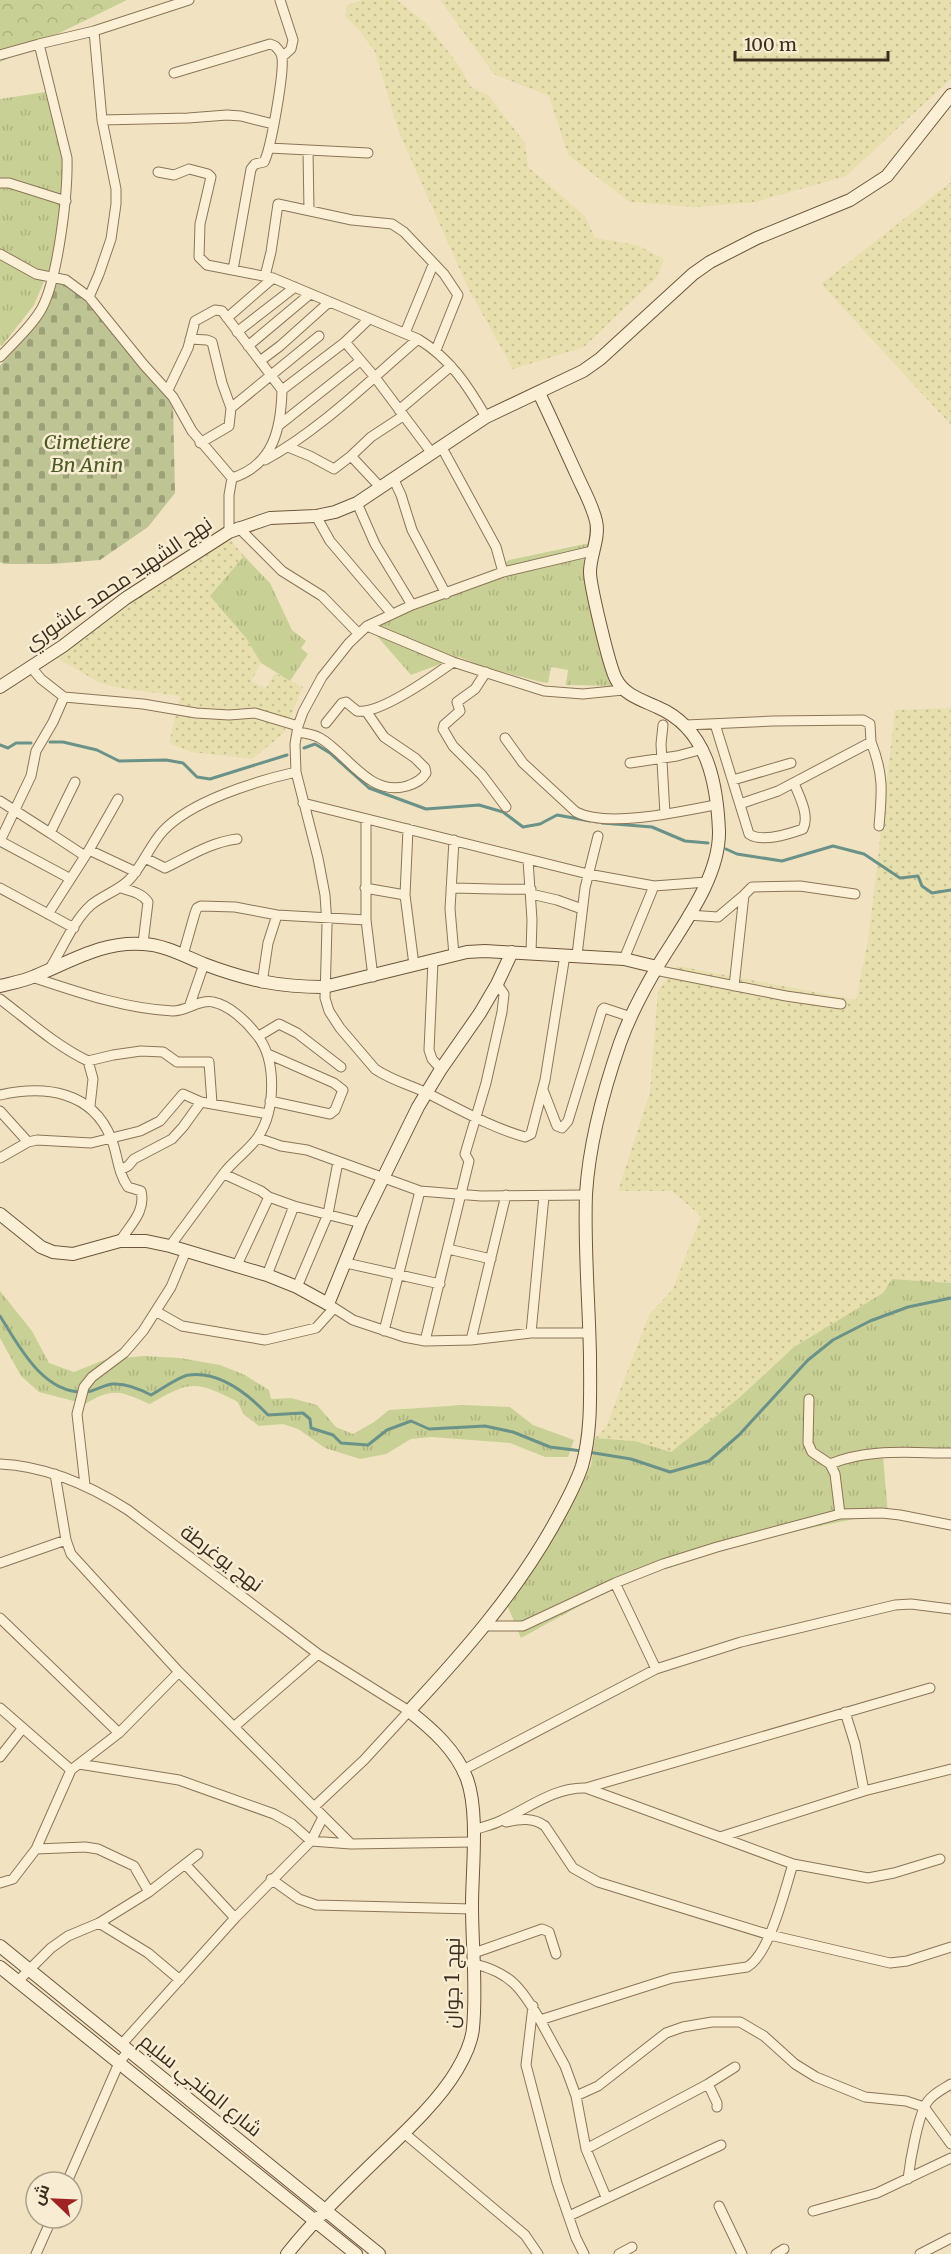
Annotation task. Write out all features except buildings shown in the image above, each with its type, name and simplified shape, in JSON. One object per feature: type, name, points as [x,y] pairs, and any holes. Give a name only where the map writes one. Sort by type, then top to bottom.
[{"type":"street","points":[[0,55],[94,32],[189,0]]},
{"type":"street","points":[[280,0],[292,40],[291,49],[282,57]]},
{"type":"street","points":[[89,297],[106,257],[115,221],[116,189],[102,120],[94,32]]},
{"type":"street","points":[[1,354],[37,316],[47,296],[66,201],[67,158],[39,44]]},
{"type":"street","points":[[174,73],[270,44],[275,46],[282,57],[269,148],[264,162],[255,164],[250,169],[234,270]]},
{"type":"street","name":"نهج الشهيد محمد عاشوري","points":[[0,687],[63,645],[126,598],[234,530],[270,518],[316,516],[335,512],[357,503],[486,417],[583,371],[600,359],[693,274],[710,262],[757,238],[850,200],[886,176],[951,95]]},
{"type":"street","points":[[102,120],[206,118],[227,115],[273,124]]},
{"type":"street","points":[[269,148],[368,153]]},
{"type":"street","points":[[308,151],[309,210]]},
{"type":"street","points":[[158,172],[174,175],[189,169],[209,175],[200,224],[199,257],[207,265],[269,277],[418,339],[436,350],[452,366],[486,417]]},
{"type":"street","points":[[0,183],[9,183],[66,201]]},
{"type":"street","points":[[227,318],[269,277],[278,204],[352,220],[392,225],[404,232],[452,283],[458,295],[436,350]]},
{"type":"street","points":[[0,254],[36,274],[66,280],[89,297],[144,365],[168,390],[200,443],[232,478]]},
{"type":"street","points":[[405,333],[433,265]]},
{"type":"street","points":[[237,332],[296,287]]},
{"type":"street","points":[[248,345],[310,294]]},
{"type":"street","points":[[260,361],[328,303]]},
{"type":"street","points":[[168,390],[190,339],[195,321],[211,311],[222,311],[282,390],[278,426],[272,448],[246,474],[232,478]]},
{"type":"street","points":[[282,390],[345,342],[369,319]]},
{"type":"street","points":[[231,408],[319,336]]},
{"type":"street","points":[[190,339],[212,342],[231,408],[229,426],[200,443]]},
{"type":"street","points":[[260,462],[288,447],[418,339]]},
{"type":"street","points":[[345,342],[401,413],[436,449],[496,547],[503,572]]},
{"type":"street","points":[[278,426],[360,361]]},
{"type":"street","points":[[288,447],[333,469],[401,413],[452,366]]},
{"type":"street","points":[[314,1807],[364,1760],[485,1626],[534,1560],[572,1492],[587,1441],[590,1392],[586,1195],[591,1150],[620,1041],[640,996],[707,882],[716,855],[719,833],[716,805],[703,749],[686,725],[662,708],[642,701],[623,690],[615,678],[590,578],[592,551],[598,533],[596,521],[590,502],[539,393]]},
{"type":"street","points":[[351,456],[381,488]]},
{"type":"street","points":[[232,478],[229,495],[234,530],[282,572],[322,596],[358,633]]},
{"type":"street","points":[[394,480],[412,530],[446,594]]},
{"type":"street","points":[[357,503],[375,544],[412,605]]},
{"type":"street","points":[[316,516],[330,542],[392,614]]},
{"type":"street","points":[[592,551],[503,572],[412,605],[367,626],[358,633],[322,677],[303,712],[298,729],[296,772],[318,858],[327,918],[324,987],[329,1011],[340,1028],[375,1069],[476,1119],[516,1134],[529,1136],[538,1112],[598,836]]},
{"type":"street","points":[[367,626],[453,662],[544,691],[562,694],[623,690]]},
{"type":"street","points":[[326,723],[344,702],[357,711],[366,711],[387,703],[453,662]]},
{"type":"street","points":[[30,666],[41,679],[64,697],[143,704],[196,713],[229,715],[255,712],[320,738],[378,785],[398,788],[414,784],[423,778],[426,773],[421,763],[384,737],[366,711]]},
{"type":"street","points":[[486,672],[475,689],[457,702],[460,711],[442,729],[453,746],[482,775],[506,807]]},
{"type":"street","points":[[64,697],[36,751],[30,776],[0,841],[69,878]]},
{"type":"street","points":[[686,725],[773,721],[866,721],[870,724],[882,784],[879,826]]},
{"type":"street","points":[[715,724],[749,834],[753,837],[768,837],[803,829],[806,821],[794,783]]},
{"type":"street","points":[[663,725],[665,814]]},
{"type":"street","points":[[506,738],[523,763],[576,812],[583,815],[599,819],[665,814],[716,805]]},
{"type":"street","points":[[740,804],[778,791],[872,742]]},
{"type":"street","points":[[630,763],[663,759],[703,749]]},
{"type":"street","points":[[733,780],[791,764]]},
{"type":"street","points":[[49,970],[74,928],[92,904],[121,888],[136,872],[162,833],[184,815],[243,787],[296,772]]},
{"type":"street","points":[[50,833],[75,782]]},
{"type":"street","points":[[48,914],[118,799]]},
{"type":"street","points":[[0,801],[50,833],[87,853],[136,872]]},
{"type":"street","points":[[303,803],[588,874],[654,886],[707,882]]},
{"type":"street","points":[[366,820],[366,920],[373,977]]},
{"type":"street","points":[[408,829],[405,895],[414,965]]},
{"type":"street","points":[[145,858],[165,868],[222,842],[237,839]]},
{"type":"street","points":[[454,840],[450,909],[454,955]]},
{"type":"street","points":[[528,860],[531,891],[531,953]]},
{"type":"street","points":[[688,915],[718,917],[752,887],[779,885],[855,894]]},
{"type":"street","points":[[624,958],[654,886]]},
{"type":"street","points":[[0,888],[74,928]]},
{"type":"street","points":[[121,888],[138,894],[148,902],[143,944]]},
{"type":"street","points":[[365,888],[405,895]]},
{"type":"street","points":[[451,888],[531,891],[582,909]]},
{"type":"street","points":[[734,986],[744,895]]},
{"type":"street","points":[[183,955],[195,913],[201,906],[235,907],[277,915],[366,920]]},
{"type":"street","points":[[262,982],[268,943],[277,915]]},
{"type":"street","points":[[0,986],[32,977],[105,946],[143,944],[159,946],[262,982],[283,986],[324,987],[373,977],[454,955],[485,951],[624,958],[734,986],[841,1004]]},
{"type":"street","points":[[157,1312],[182,1326],[239,1334],[260,1340],[316,1328],[331,1306],[361,1223],[426,1093],[497,984],[512,952]]},
{"type":"street","points":[[433,961],[429,1050],[432,1059],[441,1069]]},
{"type":"street","points":[[189,1007],[204,963]]},
{"type":"street","points":[[32,977],[141,1007],[174,1011],[205,1002],[221,1005],[247,1023],[259,1036],[272,1068],[268,1114],[258,1138],[224,1174],[170,1246]]},
{"type":"street","points":[[424,1341],[469,1161],[465,1154],[486,1083],[502,1012],[504,994],[497,984]]},
{"type":"street","points":[[0,999],[68,1051],[88,1062],[141,1051],[163,1052],[177,1062],[209,1062],[212,1103]]},
{"type":"street","points":[[543,1090],[557,1126],[562,1128],[568,1120],[602,1010],[604,1008],[631,1017]]},
{"type":"street","points":[[259,1036],[279,1024],[297,1033],[341,1067]]},
{"type":"street","points":[[268,1054],[334,1083],[343,1090],[335,1110],[330,1114],[270,1101]]},
{"type":"street","points":[[88,1062],[93,1079],[90,1107]]},
{"type":"street","points":[[0,1095],[17,1091],[41,1091],[70,1096],[90,1107],[98,1116],[112,1138],[126,1186],[141,1191],[143,1202],[120,1241]]},
{"type":"street","points":[[0,1158],[28,1142],[44,1140],[81,1143],[140,1131],[160,1121],[183,1094],[201,1102],[268,1114]]},
{"type":"street","points":[[120,1170],[134,1159],[172,1139],[201,1102]]},
{"type":"street","points":[[0,1111],[28,1142]]},
{"type":"street","points":[[258,1138],[281,1146],[307,1150],[420,1191],[461,1195],[586,1195]]},
{"type":"street","points":[[297,1287],[328,1214],[338,1162]]},
{"type":"street","points":[[224,1174],[269,1197],[294,1206],[361,1223]]},
{"type":"street","points":[[384,1331],[420,1191]]},
{"type":"street","points":[[471,1340],[506,1196]]},
{"type":"street","points":[[531,1333],[544,1196]]},
{"type":"street","points":[[236,1267],[269,1197]]},
{"type":"street","points":[[267,1275],[294,1206]]},
{"type":"street","points":[[0,1214],[41,1247],[64,1254],[73,1254],[120,1241],[146,1241],[170,1246],[267,1275],[297,1287],[353,1320],[424,1341],[471,1340],[531,1333],[589,1333]]},
{"type":"street","points":[[448,1249],[491,1259]]},
{"type":"street","points":[[85,1485],[77,1414],[84,1387],[92,1377],[124,1353],[157,1312],[171,1287],[186,1251]]},
{"type":"street","points":[[346,1263],[440,1284]]},
{"type":"street","points":[[809,1399],[809,1448],[830,1464],[835,1474],[840,1514]]},
{"type":"street","points":[[830,1464],[848,1456],[882,1453],[951,1453]]},
{"type":"street","name":"نهج يوغرطة","points":[[0,1464],[26,1466],[55,1474],[85,1485],[128,1510],[318,1654],[409,1711]]},
{"type":"street","points":[[55,1474],[66,1540],[71,1554],[180,1672],[351,1844]]},
{"type":"street","points":[[485,1626],[523,1626],[615,1583],[717,1546],[840,1514],[891,1514],[951,1525]]},
{"type":"street","points":[[0,1563],[66,1540]]},
{"type":"street","points":[[615,1583],[656,1669]]},
{"type":"street","points":[[463,1770],[656,1669],[712,1650],[884,1607],[911,1604],[951,1609]]},
{"type":"street","points":[[0,1618],[119,1733]]},
{"type":"street","points":[[235,1726],[318,1654]]},
{"type":"street","points":[[0,1883],[13,1879],[36,1849],[75,1767],[119,1733],[180,1672]]},
{"type":"street","points":[[0,1708],[22,1729],[75,1767],[179,1780],[274,1814],[292,1824],[311,1841],[351,1844],[473,1836],[557,1792],[586,1788],[930,1688]]},
{"type":"street","name":"نهج 1 جوان","points":[[287,2254],[314,2220],[404,2133],[441,2091],[456,2071],[468,2049],[473,2030],[475,1958],[472,1909],[471,1794],[463,1770],[448,1747],[430,1727],[409,1711]]},
{"type":"street","points":[[844,1712],[855,1744],[864,1791]]},
{"type":"street","points":[[0,1757],[22,1729]]},
{"type":"street","points":[[720,1837],[864,1791],[951,1768]]},
{"type":"street","points":[[586,1788],[793,1864],[868,1878],[940,1859]]},
{"type":"street","points":[[72,2170],[124,2048],[235,1918],[311,1841],[323,1817]]},
{"type":"street","points":[[498,1823],[536,1820],[545,1826],[567,1862],[580,1873],[598,1882],[770,1935],[890,1962],[908,1961],[951,1947]]},
{"type":"street","points":[[36,1849],[85,1847],[98,1849],[134,1866],[149,1892]]},
{"type":"street","points":[[18,1981],[51,1948],[68,1936],[99,1923],[149,1892],[198,1854]]},
{"type":"street","points":[[185,1864],[235,1918]]},
{"type":"street","points":[[540,2020],[672,1978],[747,1967],[754,1962],[770,1935],[793,1864]]},
{"type":"street","points":[[271,1879],[299,1899],[316,1905],[472,1909]]},
{"type":"street","points":[[99,1923],[148,1953],[180,1980]]},
{"type":"street","points":[[475,1958],[542,1929],[549,1932],[556,1954]]},
{"type":"street","name":"شارع المنجي سليم","points":[[0,1946],[379,2254]]},
{"type":"street","points":[[475,1958],[509,1977],[523,1991],[533,2006],[565,2066],[576,2096],[586,2149],[606,2197]]},
{"type":"street","name":"شارع المنجي سليم","points":[[0,1967],[356,2254]]},
{"type":"street","points":[[533,2006],[526,2065],[557,2183],[584,2254]]},
{"type":"street","points":[[576,2096],[598,2086],[666,2034],[683,2027],[712,2022],[740,2022],[764,2036],[795,2064],[825,2081],[865,2097],[906,2101],[924,2108],[951,2144]]},
{"type":"street","points":[[586,2149],[708,2084],[735,2067]]},
{"type":"street","points":[[708,2084],[717,2107]]},
{"type":"street","points":[[908,2179],[924,2108],[935,2094],[951,2084]]},
{"type":"street","points":[[404,2133],[525,2235],[538,2254]]},
{"type":"street","points":[[569,2216],[721,2145]]},
{"type":"street","points":[[813,2211],[856,2201],[951,2158]]},
{"type":"street","points":[[719,2206],[742,2254]]},
{"type":"street","points":[[36,2254],[47,2230]]},
{"type":"street","points":[[920,2254],[937,2250],[951,2238]]},
{"type":"street","points":[[619,2254],[632,2247]]},
{"type":"shaded area","points":[[363,0],[397,0],[427,24],[460,67],[471,87],[488,95],[525,143],[528,167],[585,216],[595,238],[637,245],[664,259],[657,277],[584,347],[513,369],[469,290],[398,130],[375,52],[345,16],[347,5]]},
{"type":"shaded area","points":[[440,0],[951,0],[951,79],[846,176],[755,202],[695,207],[630,202],[568,155],[549,96],[494,74]]},
{"type":"shaded area","points":[[951,182],[951,425],[821,284]]},
{"type":"shaded area","points":[[229,538],[244,556],[211,596],[246,638],[261,663],[251,682],[266,688],[275,673],[303,687],[283,734],[252,759],[191,752],[169,743],[180,696],[100,683],[57,658],[180,567]]},
{"type":"shaded area","points":[[951,708],[951,1283],[892,1279],[883,1293],[794,1347],[740,1397],[671,1452],[634,1441],[595,1438],[606,1427],[649,1315],[673,1289],[701,1216],[672,1191],[618,1191],[650,1092],[658,991],[678,966],[856,1000],[869,935],[895,710]]},
{"type":"green space","points":[[0,0],[127,0],[0,62]]},
{"type":"green space","points":[[45,92],[64,160],[63,197],[68,225],[34,305],[2,346],[0,345],[0,99]]},
{"type":"green space","name":"Cimetiere Bn Anin","points":[[59,279],[79,294],[173,404],[175,493],[148,527],[100,560],[52,564],[4,564],[0,562],[0,366],[44,312]]},
{"type":"green space","points":[[590,543],[584,558],[583,575],[616,686],[566,685],[568,670],[551,667],[548,683],[541,682],[486,668],[459,657],[411,675],[370,628],[487,577],[509,560]]},
{"type":"green space","points":[[244,556],[270,583],[292,630],[306,641],[301,648],[308,654],[290,681],[261,663],[246,638],[210,596]]},
{"type":"green space","points":[[892,1279],[951,1283],[951,1452],[883,1456],[888,1514],[798,1531],[668,1566],[612,1589],[521,1638],[508,1607],[545,1551],[580,1489],[591,1465],[595,1438],[634,1441],[671,1452],[740,1397],[794,1347],[883,1293]]},
{"type":"green space","points":[[0,1291],[32,1331],[49,1363],[74,1372],[104,1360],[143,1356],[180,1358],[220,1365],[245,1375],[269,1390],[271,1399],[291,1398],[317,1405],[336,1427],[353,1434],[389,1410],[463,1405],[510,1407],[533,1425],[574,1440],[568,1457],[545,1457],[510,1443],[432,1437],[411,1439],[386,1454],[360,1459],[325,1448],[298,1429],[283,1424],[259,1426],[243,1414],[238,1402],[203,1387],[185,1387],[150,1404],[125,1394],[110,1393],[85,1404],[39,1392],[21,1376],[0,1338]]},
{"type":"waterway","points":[[50,742],[63,742],[97,750],[119,761],[166,760],[183,763],[197,777],[210,779],[287,755]]},
{"type":"waterway","points":[[0,745],[8,748],[16,743],[31,743]]},
{"type":"waterway","points":[[304,748],[315,744],[330,753],[369,788],[426,809],[479,805],[503,812],[523,827],[540,824],[557,815],[590,821]]},
{"type":"waterway","points":[[602,823],[652,827],[685,841],[708,843]]},
{"type":"waterway","points":[[726,849],[737,854],[782,861],[833,846],[864,854],[900,878],[918,876],[922,886],[932,893],[951,890]]},
{"type":"waterway","points":[[588,1452],[631,1459],[670,1472],[709,1461],[739,1435],[808,1360],[833,1340],[870,1321],[908,1307],[951,1298]]},
{"type":"waterway","points":[[0,1316],[34,1366],[45,1377],[70,1391],[88,1392],[109,1385],[122,1384],[151,1395],[180,1378],[201,1375],[233,1386],[268,1415],[303,1413],[310,1419],[311,1428],[333,1435],[341,1443],[368,1445],[387,1430],[411,1421],[429,1429],[485,1426],[513,1432],[550,1447],[582,1451]]}]
